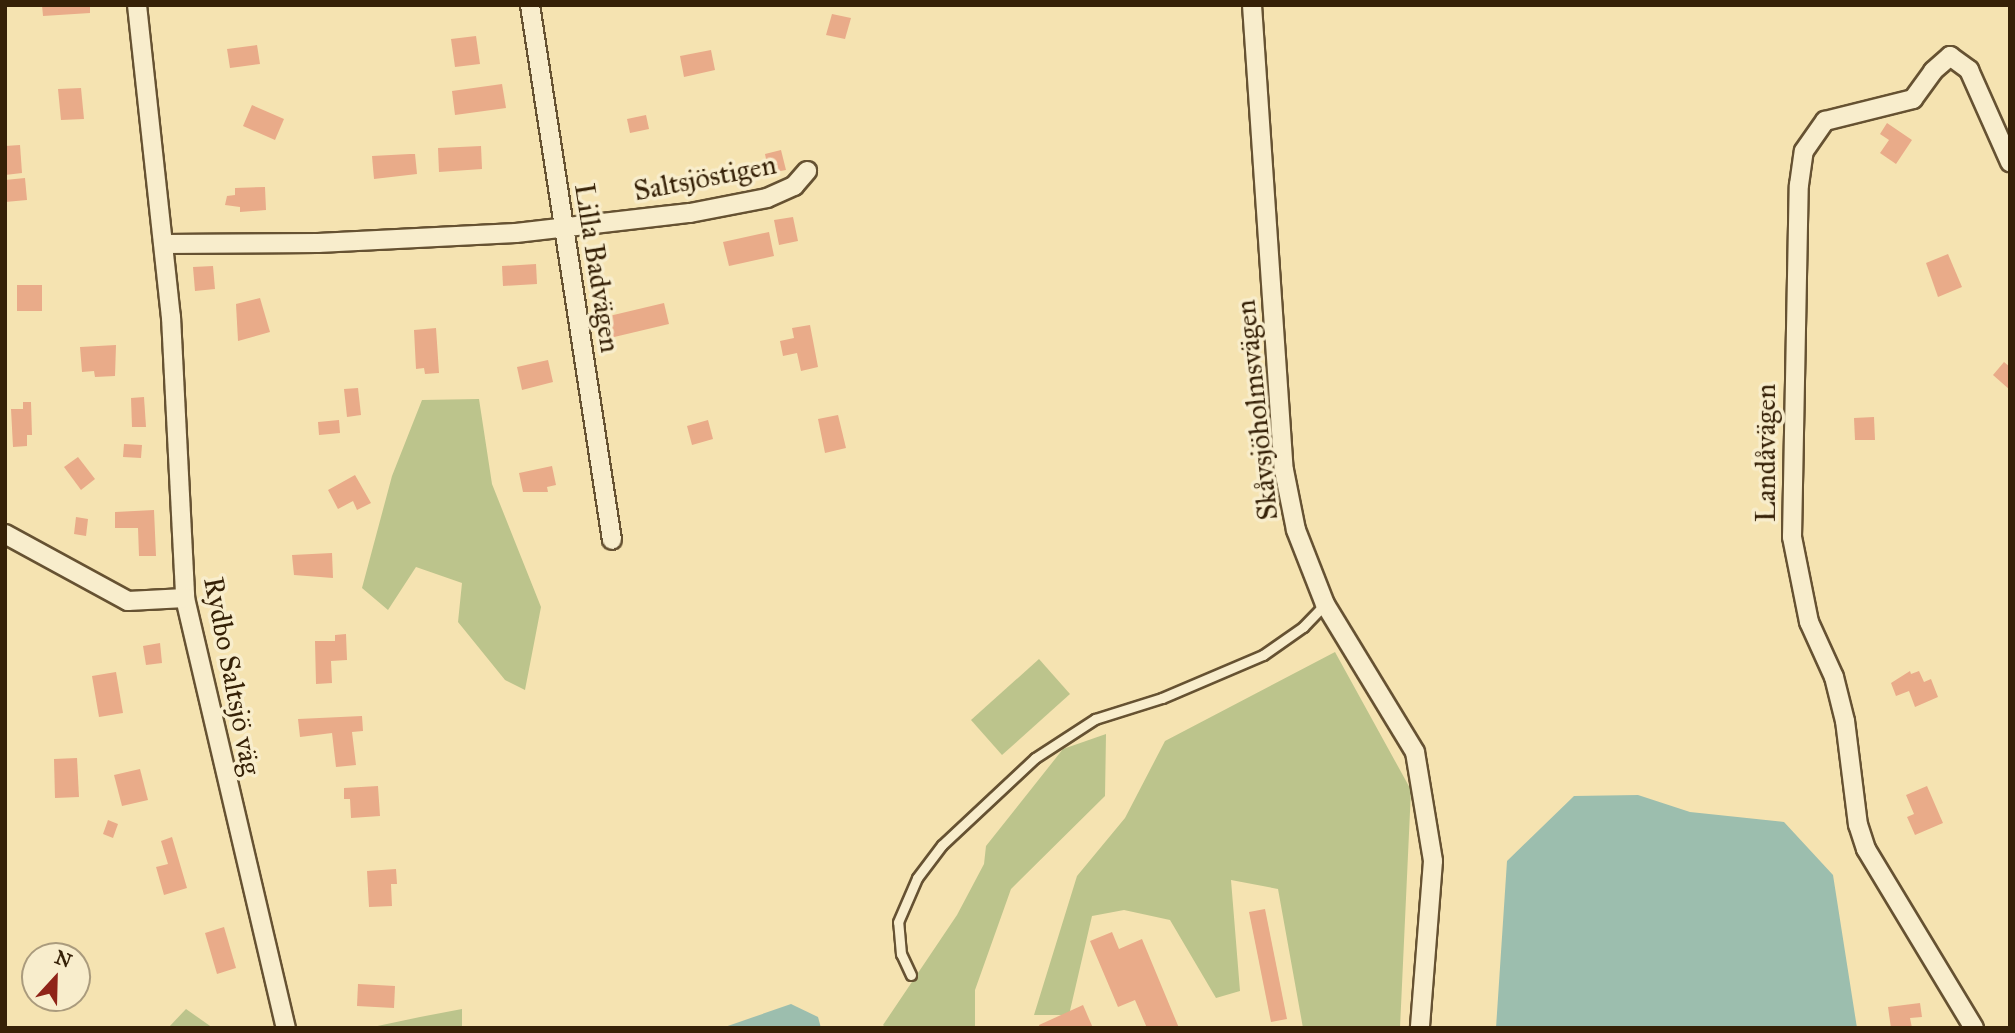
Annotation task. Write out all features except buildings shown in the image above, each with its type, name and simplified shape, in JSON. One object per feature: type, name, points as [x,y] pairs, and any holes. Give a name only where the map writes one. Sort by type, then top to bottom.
[{"type":"street","name":"Rydbo Saltsjö väg","points":[[137,5],[164,244],[185,598],[286,1028]]},
{"type":"street","name":"Lilla Badvägen","points":[[530,5],[612,540]]},
{"type":"street","name":"Skåvsjöholmsvägen","points":[[1252,5],[1284,470],[1296,530],[1325,604],[1415,752],[1433,861],[1420,1028]]},
{"type":"street","name":"Landåvägen","points":[[1974,1028],[1866,849],[1858,825],[1845,721],[1834,677],[1809,622],[1792,537],[1799,185],[1804,151],[1825,121],[1913,99],[1933,71],[1950,56],[1969,70],[2010,162]]},
{"type":"street","name":"Saltsjöstigen","points":[[564,227],[691,213],[766,198],[794,186],[807,171]]},
{"type":"street","points":[[164,244],[318,243],[564,227]]},
{"type":"street","points":[[5,534],[128,601],[185,598]]},
{"type":"lane","points":[[911,975],[901,954],[898,922],[916,878],[942,845],[1035,758],[1095,719],[1162,698],[1263,655],[1325,604]]},
{"type":"green space","points":[[479,399],[492,484],[541,607],[525,690],[505,680],[458,622],[462,583],[416,567],[388,610],[362,588],[392,476],[422,400]]},
{"type":"green space","points":[[1335,652],[1411,790],[1400,1028],[1303,1028],[1278,889],[1231,880],[1240,991],[1216,998],[1170,920],[1124,910],[1092,916],[1069,1015],[1034,1015],[1077,876],[1125,818],[1165,741]]},
{"type":"green space","points":[[1039,659],[1070,694],[1002,755],[971,720]]},
{"type":"green space","points":[[1106,734],[1105,796],[1011,889],[975,990],[975,1028],[886,1028],[883,1025],[957,915],[984,864],[986,846],[1063,749]]},
{"type":"green space","points":[[186,1009],[213,1028],[168,1028]]},
{"type":"green space","points":[[462,1009],[462,1028],[368,1028],[420,1017]]},
{"type":"shaded area","points":[[1638,795],[1690,812],[1784,822],[1833,875],[1857,1028],[1496,1028],[1507,861],[1574,796]]},
{"type":"shaded area","points":[[791,1004],[818,1017],[821,1028],[722,1028]]}]
